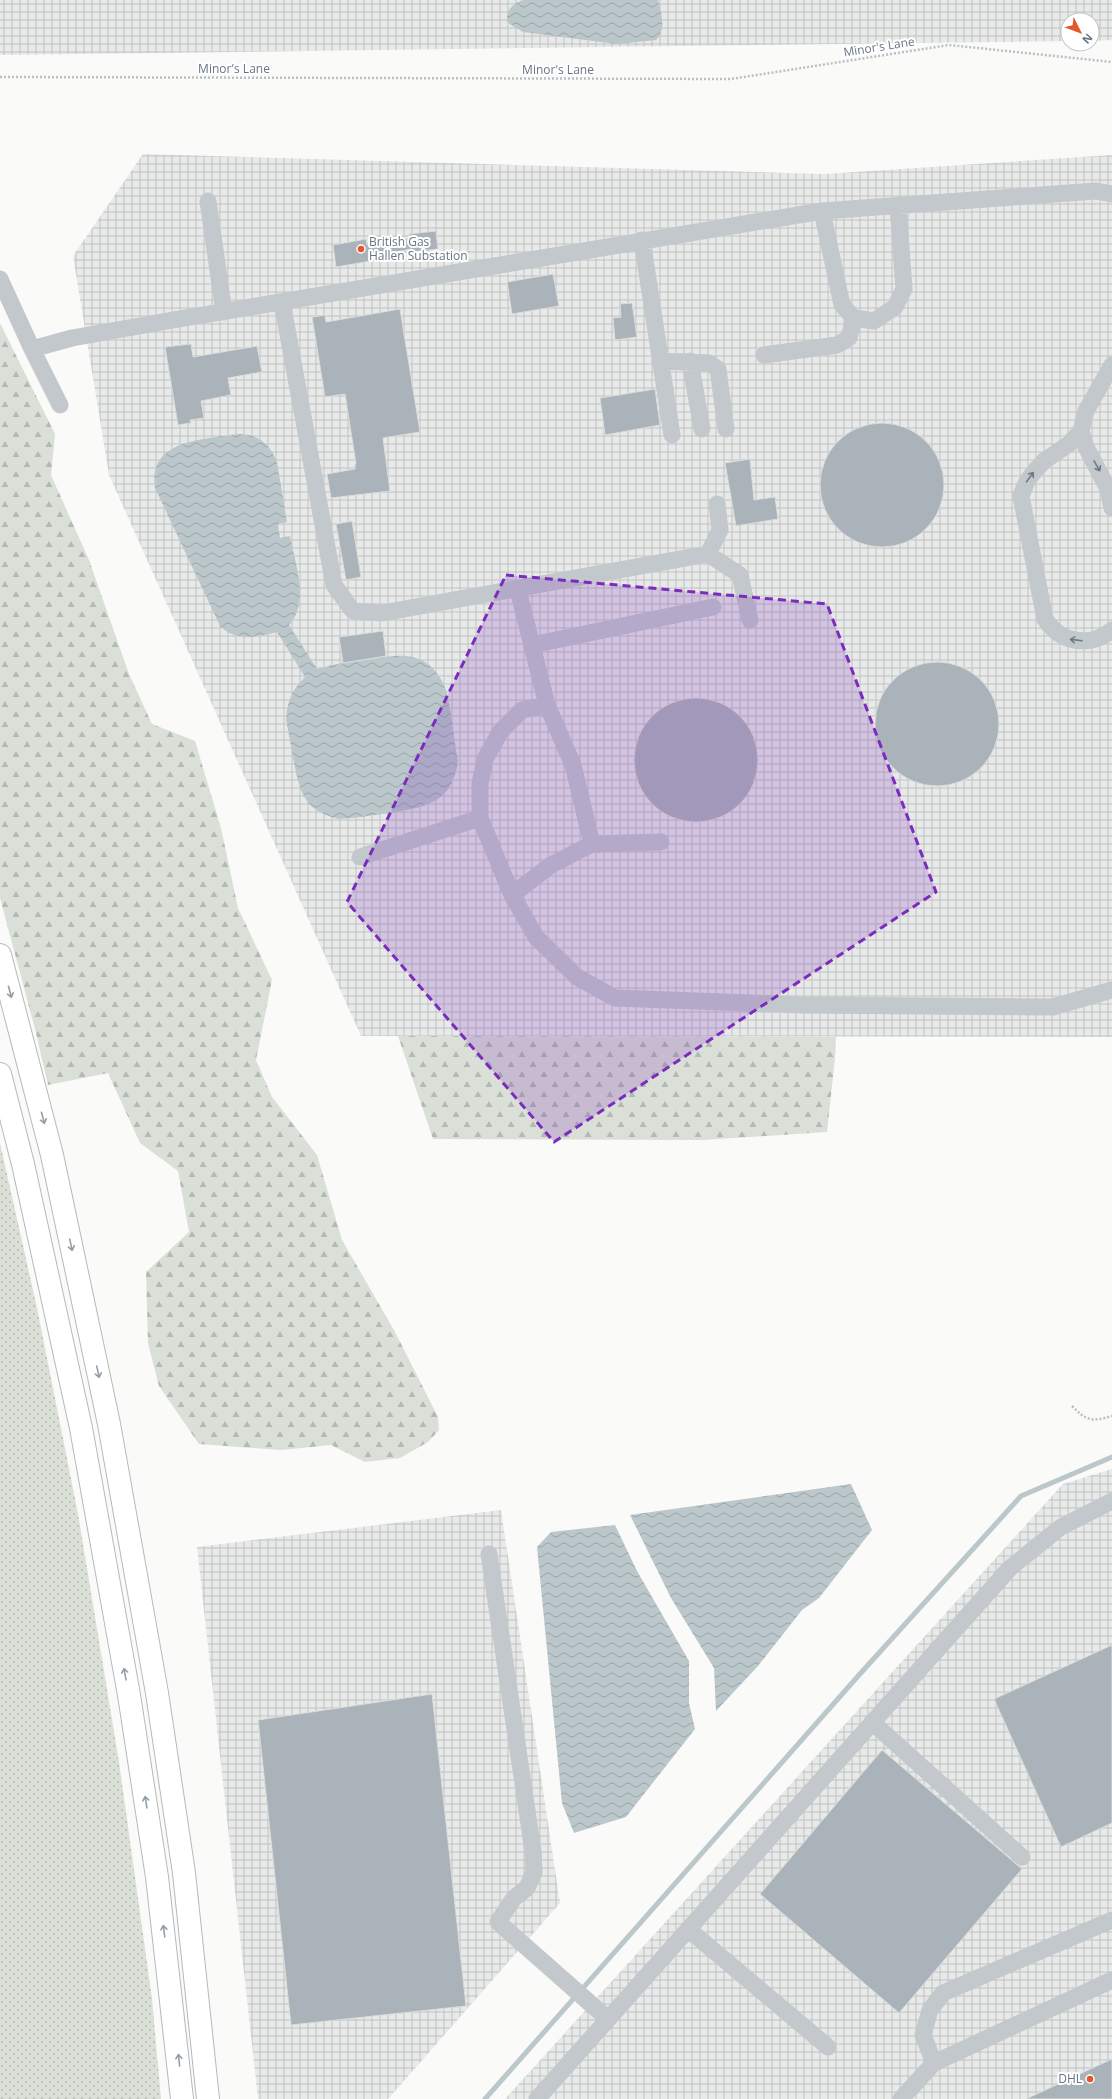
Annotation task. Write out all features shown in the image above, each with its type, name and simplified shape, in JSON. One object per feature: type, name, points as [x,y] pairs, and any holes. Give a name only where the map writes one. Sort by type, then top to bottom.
[{"type":"highway","points":[[0,955],[52,1155],[110,1431],[157,1693],[184,1873],[208,2099]]},
{"type":"highway","points":[[0,1074],[23,1164],[81,1428],[127,1688],[157,1877],[182,2099]]},
{"type":"street","points":[[32,348],[86,336],[224,312],[642,240],[822,211],[898,207],[1096,191],[1112,194]]},
{"type":"street","points":[[208,201],[224,312]]},
{"type":"street","points":[[822,211],[842,305],[854,318],[874,321],[895,307],[904,289],[898,207]]},
{"type":"street","points":[[642,240],[672,435]]},
{"type":"street","points":[[0,279],[60,405]]},
{"type":"street","points":[[282,302],[334,585],[353,611],[382,613],[518,590],[708,554],[740,575],[750,620]]},
{"type":"street","points":[[764,355],[837,345],[848,338],[854,318]]},
{"type":"street","points":[[660,361],[709,362],[718,369],[726,429]]},
{"type":"street","points":[[690,361],[702,429]]},
{"type":"street","points":[[1112,365],[1086,411],[1081,431],[1070,444],[1044,462],[1033,473],[1026,481],[1021,496],[1045,620],[1056,633],[1071,640],[1088,641],[1102,636],[1112,630]]},
{"type":"street","points":[[1081,431],[1086,447],[1108,489],[1112,508]]},
{"type":"street","points":[[708,554],[720,530],[717,504]]},
{"type":"street","points":[[518,590],[547,705],[573,765],[592,844]]},
{"type":"street","points":[[532,645],[713,607]]},
{"type":"street","points":[[547,705],[522,710],[500,732],[485,759],[480,784],[480,818],[512,895],[536,937],[577,977],[615,998],[801,1005],[1054,1007],[1112,990]]},
{"type":"street","points":[[360,857],[480,818]]},
{"type":"street","points":[[512,895],[551,865],[592,844],[661,842]]},
{"type":"street","points":[[536,2099],[1010,1568],[1061,1527],[1112,1501]]},
{"type":"street","points":[[489,1554],[533,1851],[534,1872],[527,1888],[514,1898],[498,1922],[608,2019]]},
{"type":"street","points":[[872,1722],[1022,1857]]},
{"type":"street","points":[[934,2063],[923,2035],[930,2010],[942,1994],[1112,1920]]},
{"type":"street","points":[[688,1929],[828,2047]]},
{"type":"street","points":[[901,2099],[934,2063],[1112,1980]]},
{"type":"path","name":"Minor's Lane","points":[[0,77],[731,79],[949,45],[1112,62]]},
{"type":"path","points":[[1072,1406],[1083,1417],[1096,1420],[1112,1416]]},
{"type":"highlighted area","points":[[506,575],[827,604],[936,892],[554,1142],[347,902]]},
{"type":"shaded area","points":[[0,0],[1112,0],[1112,40],[1100,41],[1100,12],[1060,12],[1060,41],[0,55]]},
{"type":"shaded area","points":[[143,154],[825,174],[1112,155],[1112,1037],[361,1036],[109,475],[73,256]]},
{"type":"shaded area","points":[[1112,1469],[1112,2099],[505,2099],[1063,1484]]},
{"type":"shaded area","points":[[501,1510],[560,1903],[388,2099],[258,2099],[197,1547]]},
{"type":"green space","points":[[0,323],[55,434],[51,475],[89,560],[129,674],[152,724],[195,741],[221,828],[238,908],[272,980],[256,1060],[272,1097],[317,1155],[342,1240],[395,1332],[438,1417],[439,1430],[428,1442],[400,1458],[365,1462],[331,1445],[281,1450],[199,1444],[159,1386],[148,1343],[146,1272],[189,1232],[178,1171],[140,1143],[108,1073],[48,1085],[35,1029],[0,898]]},
{"type":"green space","points":[[398,1036],[836,1037],[827,1132],[702,1140],[433,1139]]},
{"type":"green space","points":[[0,1143],[37,1308],[78,1514],[119,1762],[152,1999],[161,2099],[0,2099]]},
{"type":"water","points":[[523,0],[658,0],[662,16],[661,31],[656,40],[617,44],[523,32],[508,23],[507,15],[512,6]]},
{"type":"water","points":[[237,434],[251,435],[262,441],[271,450],[277,462],[287,522],[278,524],[280,538],[290,536],[300,594],[299,605],[295,616],[289,625],[317,669],[341,663],[409,656],[428,664],[436,672],[443,683],[448,699],[458,761],[455,775],[450,786],[443,795],[435,801],[426,805],[402,811],[339,819],[318,811],[306,800],[296,773],[286,720],[291,696],[305,677],[277,632],[247,637],[233,634],[220,626],[155,488],[155,472],[160,460],[169,451],[194,441]]},
{"type":"water","points":[[851,1484],[872,1530],[819,1598],[802,1610],[758,1666],[716,1711],[714,1668],[671,1598],[630,1515]]},
{"type":"water","points":[[615,1525],[637,1571],[689,1661],[689,1703],[695,1729],[626,1817],[574,1833],[562,1803],[537,1547],[551,1532]]},
{"type":"building","points":[[436,231],[438,249],[412,252],[411,249],[371,257],[371,261],[336,267],[333,245],[366,239],[367,245],[410,238],[409,234]]},
{"type":"building","points":[[553,274],[559,306],[512,314],[507,282]]},
{"type":"building","points":[[632,303],[637,337],[615,340],[613,318],[621,317],[620,304]]},
{"type":"building","points":[[400,309],[420,432],[383,438],[390,491],[331,498],[327,474],[355,469],[356,464],[345,394],[325,397],[312,317],[325,315],[326,322]]},
{"type":"building","points":[[191,344],[193,357],[257,346],[262,372],[228,378],[231,395],[201,401],[204,418],[190,420],[191,423],[178,425],[165,347]]},
{"type":"building","points":[[655,389],[660,425],[605,435],[600,398]]},
{"type":"building","points":[[882,423],[906,428],[926,441],[939,461],[944,485],[939,509],[926,529],[906,542],[882,547],[858,542],[838,529],[825,509],[820,485],[825,461],[838,441],[858,428]]},
{"type":"building","points":[[750,459],[754,500],[775,497],[778,519],[736,526],[725,463]]},
{"type":"building","points":[[352,521],[361,577],[346,580],[336,524]]},
{"type":"building","points":[[383,631],[386,656],[343,663],[339,637]]},
{"type":"building","points":[[937,662],[961,667],[980,681],[994,700],[999,724],[994,748],[980,767],[961,781],[937,786],[913,781],[894,767],[880,748],[875,724],[880,700],[894,681],[913,667]]},
{"type":"building","points":[[696,698],[720,703],[740,716],[753,736],[758,760],[753,784],[740,804],[720,817],[696,822],[672,817],[652,804],[639,784],[634,760],[639,736],[652,716],[672,703]]},
{"type":"building","points":[[1112,1645],[1112,1823],[1061,1847],[994,1699]]},
{"type":"building","points":[[432,1694],[466,2006],[291,2025],[258,1720]]},
{"type":"building","points":[[882,1750],[1022,1869],[899,2013],[760,1894]]},
{"type":"building","name":"DHL","points":[[1112,2059],[1112,2099],[1026,2099]]},
{"type":"waterway","points":[[485,2099],[859,1675],[1021,1496],[1112,1457]]},
{"type":"place","name":"British Gas Hallen Substation","points":[[361,249]]},
{"type":"place","name":"DHL","points":[[1090,2079]]}]
